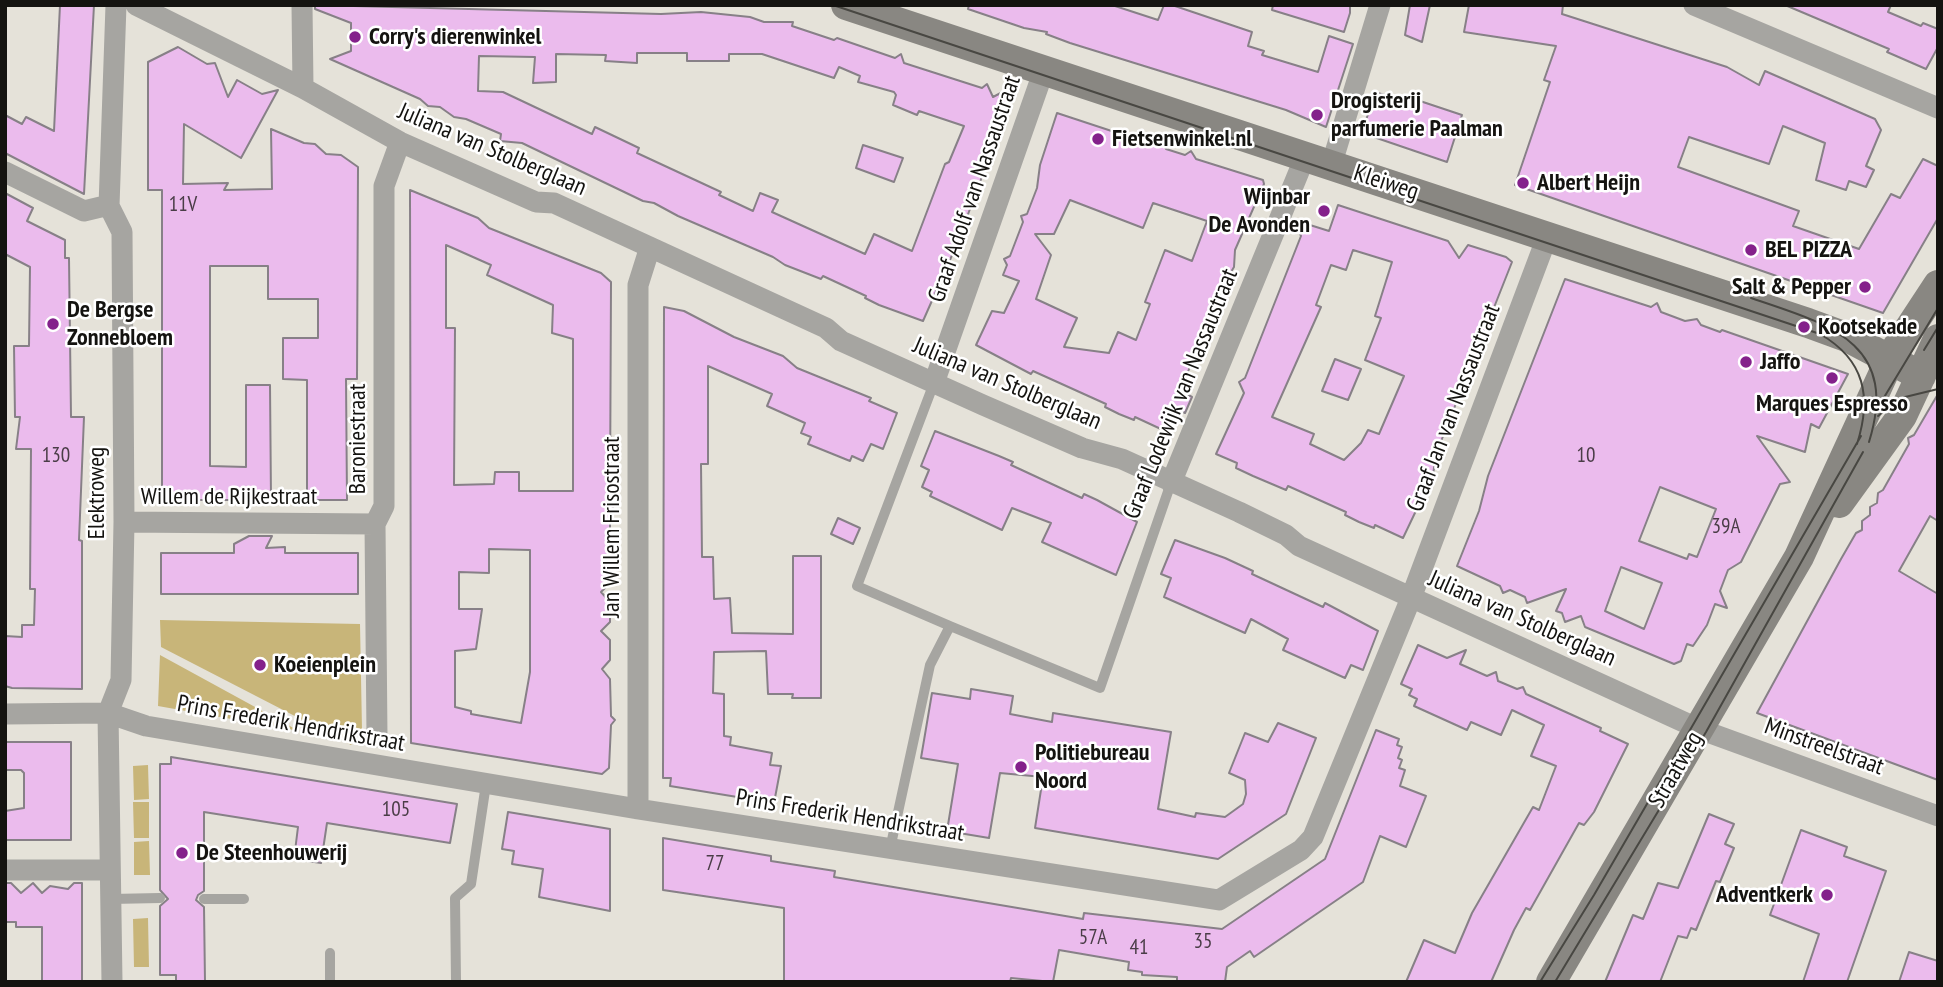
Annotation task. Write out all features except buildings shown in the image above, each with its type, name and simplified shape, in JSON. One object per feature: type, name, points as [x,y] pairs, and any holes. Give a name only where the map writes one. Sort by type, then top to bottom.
[{"type":"street","name":"Elektroweg","points":[[112,982],[108,713],[121,680],[124,522],[122,232],[109,206],[116,5]]},
{"type":"street","name":"Juliana van Stolberglaan","points":[[136,5],[303,88],[400,142],[536,202],[554,202],[826,328],[841,341],[1082,447],[1122,459],[1286,535],[1299,546],[1696,727]]},
{"type":"street","points":[[302,5],[303,88]]},
{"type":"street","name":"Kleiweg","points":[[846,5],[1808,323],[1849,338],[1929,380]]},
{"type":"street","name":"Graaf Lodewijk van Nassaustraat","points":[[1171,483],[1217,363],[1318,161],[1380,5]]},
{"type":"street","points":[[1694,5],[1938,108]]},
{"type":"street","name":"Graaf Adolf van Nassaustraat","points":[[934,383],[1044,70]]},
{"type":"street","name":"Baroniestraat","points":[[377,737],[375,524],[384,506],[384,186],[400,142]]},
{"type":"street","points":[[5,172],[84,211],[109,206]]},
{"type":"street","name":"Graaf Jan van Nassaustraat","points":[[1411,598],[1547,237]]},
{"type":"street","name":"Jan Willem Frisostraat","points":[[638,809],[638,285],[650,247]]},
{"type":"street","name":"Straatweg","points":[[1800,557],[1890,359],[1938,285]]},
{"type":"street","name":"Straatweg","points":[[1550,982],[1696,727],[1800,557],[1929,380],[1938,339]]},
{"type":"street","name":"Willem de Rijkestraat","points":[[124,522],[375,524]]},
{"type":"street","name":"Prins Frederik Hendrikstraat","points":[[5,714],[108,713],[146,726],[486,784],[1219,900],[1301,849],[1313,837],[1411,598]]},
{"type":"street","name":"Minstreelstraat","points":[[1696,727],[1938,816]]},
{"type":"street","points":[[5,870],[110,870]]},
{"type":"lane","name":"Graaf Adolf van Nassaustraat","points":[[934,383],[857,586],[950,626]]},
{"type":"lane","name":"Graaf Lodewijk van Nassaustraat","points":[[950,626],[1100,688],[1171,483]]},
{"type":"lane","points":[[890,849],[930,665],[950,626]]},
{"type":"lane","points":[[456,982],[455,898],[471,884],[486,784]]},
{"type":"lane","points":[[111,899],[160,898]]},
{"type":"lane","points":[[204,899],[244,899]]},
{"type":"lane","points":[[330,953],[330,982]]},
{"type":"shaded area","name":"Koeienplein","points":[[160,620],[360,624],[362,730],[351,745],[161,647]]},
{"type":"shaded area","points":[[160,655],[299,731],[158,706]]},
{"type":"shaded area","points":[[148,765],[149,799],[134,800],[133,766]]},
{"type":"shaded area","points":[[133,802],[149,802],[149,838],[134,838]]},
{"type":"shaded area","points":[[149,841],[150,875],[134,875],[134,842]]},
{"type":"shaded area","points":[[148,918],[149,967],[134,967],[133,919]]},
{"type":"tram line","points":[[833,5],[1820,334],[1847,356],[1861,381],[1864,411],[1857,444]]},
{"type":"tram line","points":[[1751,298],[1806,317],[1830,329],[1851,342],[1866,359],[1874,381],[1876,408],[1869,442]]},
{"type":"tram line","points":[[1877,409],[1938,308]]},
{"type":"tram line","points":[[1924,350],[1938,327]]},
{"type":"tram line","points":[[1878,416],[1901,398],[1938,389]]},
{"type":"tram line","points":[[1540,982],[1594,895],[1861,436]]},
{"type":"tram line","points":[[1555,982],[1706,732],[1863,452]]},
{"type":"place","name":"Corry's dierenwinkel","points":[[355,37]]},
{"type":"place","name":"Drogisterij parfumerie Paalman","points":[[1317,115]]},
{"type":"place","name":"Fietsenwinkel.nl","points":[[1098,139]]},
{"type":"place","name":"Albert Heijn","points":[[1523,183]]},
{"type":"place","name":"Wijnbar De Avonden","points":[[1324,211]]},
{"type":"place","name":"BEL PIZZA","points":[[1751,250]]},
{"type":"place","name":"Salt & Pepper","points":[[1865,287]]},
{"type":"place","name":"De Bergse Zonnebloem","points":[[53,324]]},
{"type":"place","name":"Kootsekade","points":[[1804,327]]},
{"type":"place","name":"Jaffo","points":[[1746,362]]},
{"type":"place","name":"Marques Espresso","points":[[1832,378]]},
{"type":"place","name":"Koeienplein","points":[[260,665]]},
{"type":"place","name":"Politiebureau Noord","points":[[1021,767]]},
{"type":"place","name":"De Steenhouwerij","points":[[182,853]]},
{"type":"place","name":"Adventkerk","points":[[1827,895]]}]
